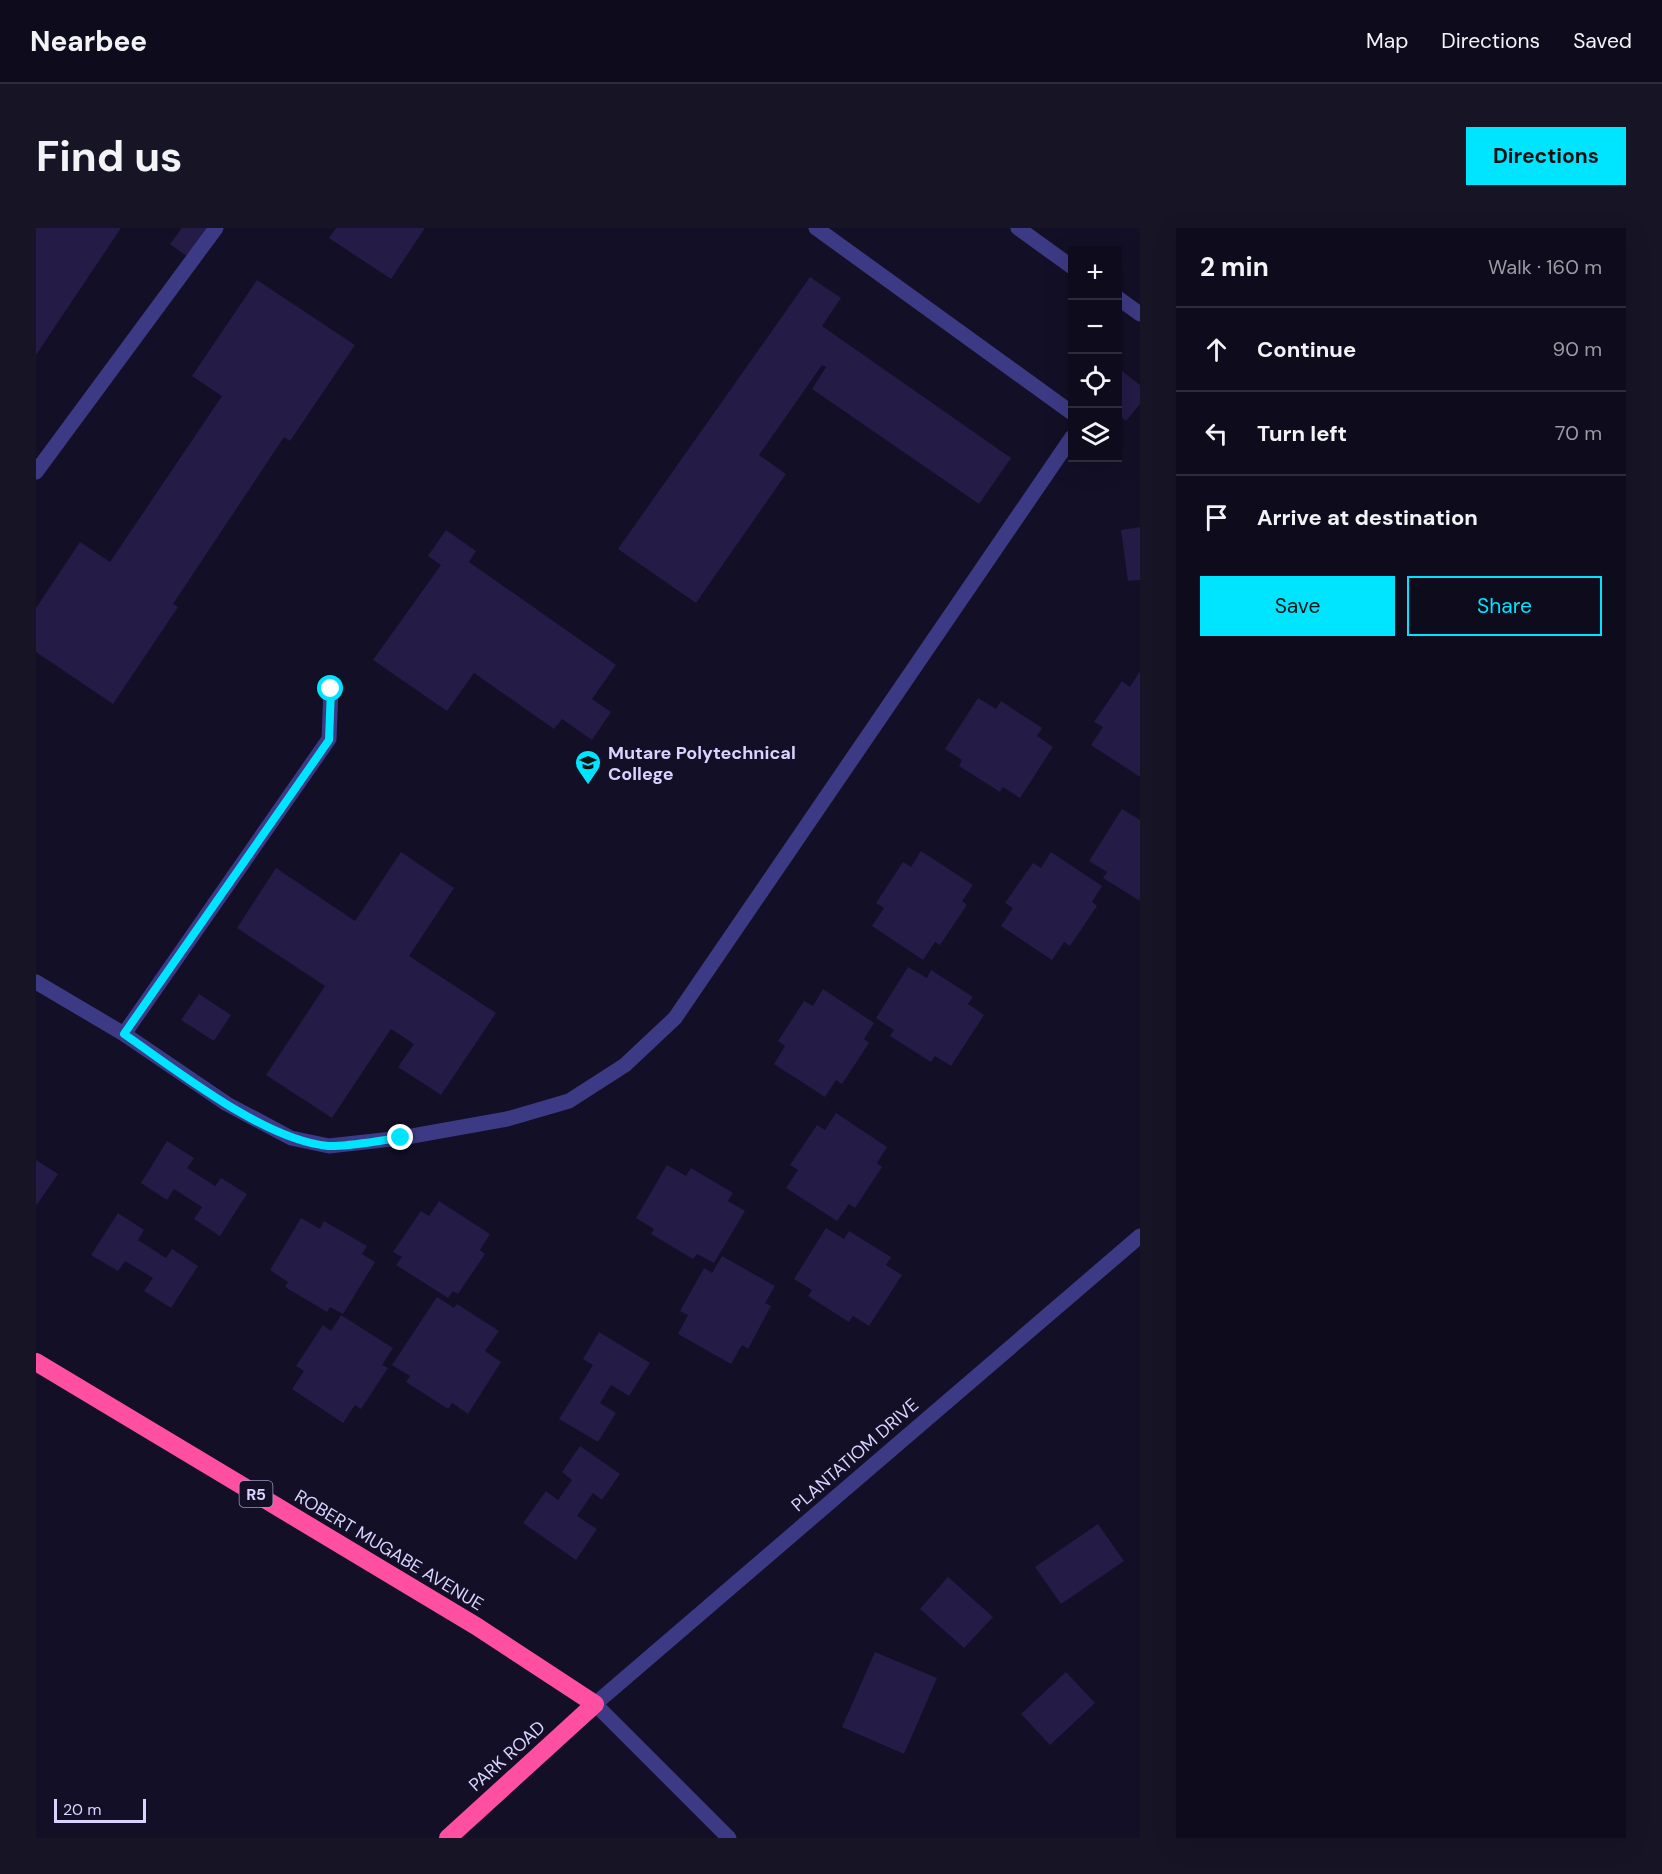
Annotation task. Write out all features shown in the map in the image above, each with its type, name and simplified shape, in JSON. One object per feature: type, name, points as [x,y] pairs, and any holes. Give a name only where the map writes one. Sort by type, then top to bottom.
[{"type":"highway","name":"ROBERT MUGABE AVENUE","points":[[36,1362],[476,1626],[595,1704]]},
{"type":"highway","name":"PARK ROAD","points":[[448,1838],[595,1704]]},
{"type":"street","points":[[36,472],[216,228]]},
{"type":"street","points":[[816,228],[1068,409]]},
{"type":"street","points":[[1018,228],[1068,264]]},
{"type":"street","points":[[1121,300],[1140,314]]},
{"type":"street","points":[[36,982],[124,1034],[227,1104],[291,1138],[329,1146],[401,1138],[507,1119],[569,1101],[625,1065],[675,1018],[1068,443]]},
{"type":"street","points":[[124,1034],[329,740],[331,689]]},
{"type":"street","name":"PLANTATIOM DRIVE","points":[[595,1704],[1140,1236]]},
{"type":"street","points":[[595,1704],[729,1838]]},
{"type":"building","points":[[36,228],[121,228],[36,355]]},
{"type":"building","points":[[182,228],[215,228],[192,260],[170,244]]},
{"type":"building","points":[[336,228],[425,228],[391,279],[329,238]]},
{"type":"building","points":[[810,277],[841,298],[822,326],[1011,458],[979,504],[812,389],[826,367],[822,365],[759,455],[786,474],[696,603],[618,549]]},
{"type":"building","points":[[257,280],[355,345],[290,441],[284,437],[173,604],[178,607],[113,704],[36,652],[36,608],[80,542],[110,562],[222,396],[192,376]]},
{"type":"building","points":[[1122,371],[1140,385],[1140,404],[1126,421],[1122,418]]},
{"type":"building","points":[[1140,527],[1140,580],[1128,581],[1121,530]]},
{"type":"building","points":[[446,530],[476,551],[469,562],[616,665],[592,699],[611,712],[592,740],[562,719],[554,729],[474,673],[447,711],[373,660],[441,565],[428,556]]},
{"type":"building","points":[[1140,671],[1140,777],[1091,745],[1103,727],[1094,722],[1122,681],[1130,687]]},
{"type":"building","points":[[978,698],[996,709],[1001,701],[1042,728],[1037,736],[1053,747],[1020,798],[1003,787],[1000,792],[959,766],[962,760],[945,749]]},
{"type":"building","points":[[1122,809],[1140,820],[1140,901],[1103,878],[1107,872],[1089,861]]},
{"type":"building","points":[[921,851],[973,885],[962,901],[967,905],[940,945],[935,942],[923,960],[872,926],[884,908],[876,903],[903,862],[911,867]]},
{"type":"building","points":[[401,852],[454,888],[409,956],[496,1013],[441,1095],[398,1067],[414,1044],[391,1029],[332,1118],[266,1075],[325,986],[237,928],[276,868],[355,921]]},
{"type":"building","points":[[1051,852],[1102,886],[1092,902],[1097,906],[1070,946],[1064,942],[1052,960],[1001,926],[1013,908],[1005,903],[1033,863],[1041,868]]},
{"type":"building","points":[[908,967],[927,978],[931,970],[973,997],[968,1004],[984,1015],[951,1066],[935,1056],[931,1062],[890,1036],[894,1030],[876,1018]]},
{"type":"building","points":[[823,989],[874,1023],[864,1039],[869,1043],[842,1084],[836,1080],[825,1097],[774,1064],[785,1046],[778,1041],[804,1001],[813,1006]]},
{"type":"building","points":[[199,994],[231,1015],[214,1041],[181,1020]]},
{"type":"building","points":[[836,1113],[887,1147],[877,1163],[882,1167],[855,1208],[849,1204],[837,1221],[786,1188],[798,1170],[790,1165],[817,1125],[825,1130]]},
{"type":"building","points":[[167,1141],[194,1158],[187,1168],[215,1186],[221,1178],[247,1194],[220,1236],[194,1219],[202,1207],[174,1189],[167,1200],[141,1183]]},
{"type":"building","points":[[36,1160],[58,1174],[36,1206]]},
{"type":"building","points":[[667,1165],[686,1176],[691,1168],[733,1193],[728,1201],[745,1211],[714,1263],[697,1254],[693,1259],[651,1234],[654,1229],[636,1218]]},
{"type":"building","points":[[439,1201],[490,1234],[480,1250],[485,1254],[458,1294],[453,1291],[448,1298],[396,1265],[402,1257],[393,1252],[421,1211],[429,1216]]},
{"type":"building","points":[[118,1213],[144,1230],[138,1240],[166,1258],[172,1249],[198,1266],[171,1308],[144,1291],[153,1278],[125,1261],[118,1271],[91,1255]]},
{"type":"building","points":[[301,1218],[320,1229],[324,1221],[367,1246],[362,1254],[375,1262],[343,1314],[330,1307],[327,1312],[285,1287],[288,1282],[270,1270]]},
{"type":"building","points":[[826,1228],[844,1239],[849,1231],[891,1257],[886,1265],[902,1275],[869,1326],[853,1316],[849,1322],[808,1296],[812,1290],[794,1279]]},
{"type":"building","points":[[722,1256],[775,1286],[765,1303],[771,1306],[748,1349],[742,1345],[731,1364],[678,1334],[688,1315],[680,1311],[704,1268],[712,1273]]},
{"type":"building","points":[[437,1297],[454,1308],[457,1304],[499,1331],[485,1351],[501,1362],[468,1414],[452,1403],[448,1409],[406,1382],[410,1376],[392,1365]]},
{"type":"building","points":[[341,1315],[393,1348],[382,1365],[388,1368],[361,1409],[355,1405],[343,1423],[292,1389],[304,1371],[296,1366],[323,1325],[331,1331]]},
{"type":"building","points":[[599,1332],[650,1363],[629,1396],[611,1385],[600,1403],[616,1413],[598,1442],[559,1419],[593,1365],[583,1359]]},
{"type":"building","points":[[580,1446],[620,1474],[602,1500],[593,1493],[577,1516],[597,1529],[576,1560],[523,1523],[546,1491],[558,1500],[572,1480],[562,1472]]},
{"type":"building","points":[[1098,1524],[1124,1561],[1061,1604],[1035,1567]]},
{"type":"building","points":[[948,1577],[993,1617],[964,1648],[920,1609]]},
{"type":"building","points":[[875,1652],[937,1678],[904,1754],[842,1727]]},
{"type":"building","points":[[1066,1672],[1095,1703],[1050,1745],[1021,1714]]},
{"type":"place","name":"Mutare Polytechnical College","points":[[588,786]]},
{"type":"route","points":[[331,689],[329,740],[124,1034],[227,1104],[291,1138],[329,1146],[401,1138]]}]
